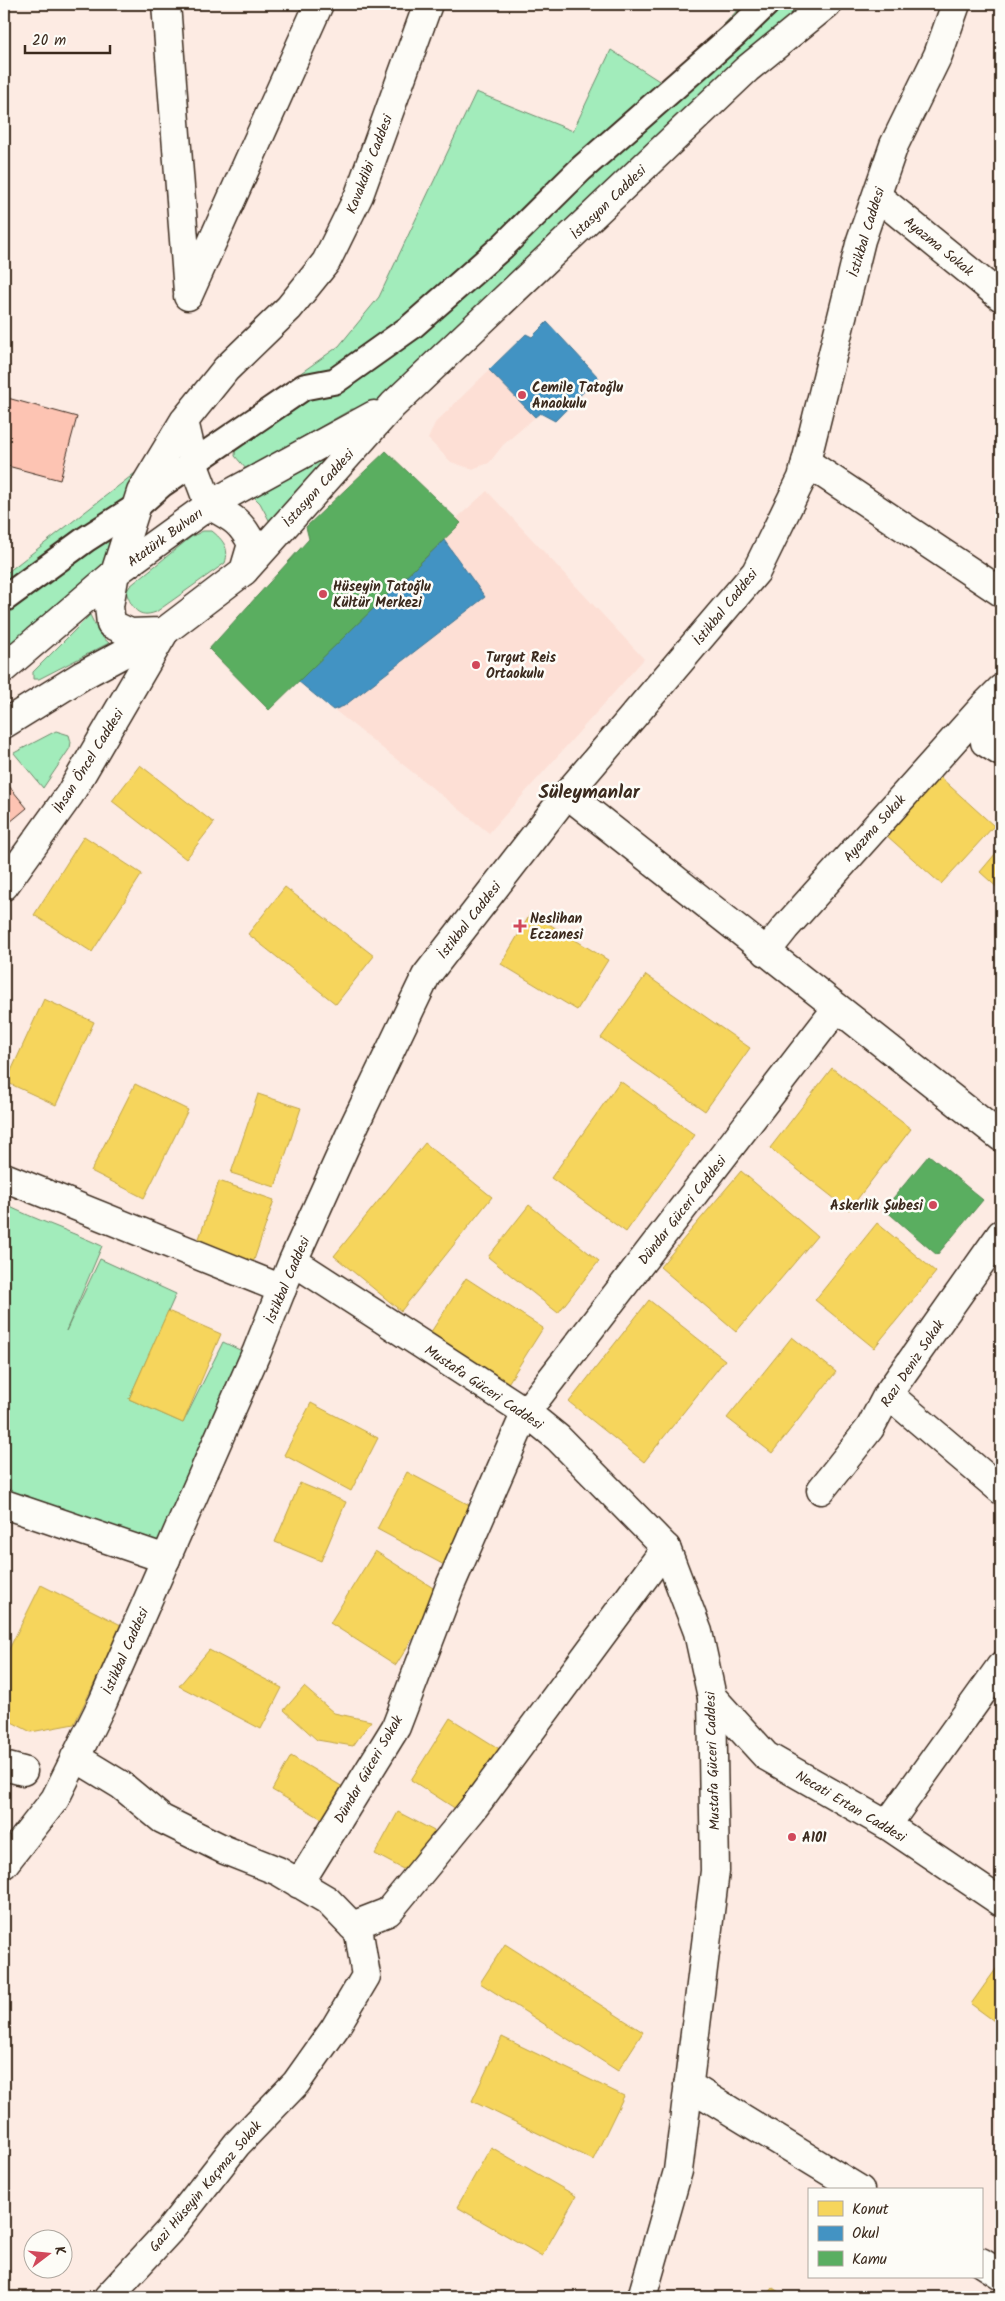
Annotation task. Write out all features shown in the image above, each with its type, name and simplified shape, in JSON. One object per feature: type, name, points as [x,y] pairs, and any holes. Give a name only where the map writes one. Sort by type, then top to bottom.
[{"type":"street","points":[[166,4],[188,296],[319,4]]},
{"type":"street","name":"Kavakdibi Caddesi","points":[[115,573],[128,512],[184,421],[226,369],[289,308],[326,262],[359,195],[428,4]]},
{"type":"street","points":[[4,613],[162,484],[304,387],[335,381],[411,328],[504,246],[581,169],[736,33],[766,4]]},
{"type":"street","name":"İstasyon Caddesi","points":[[244,571],[393,405],[747,69],[827,4]]},
{"type":"street","name":"İstikbal Caddesi","points":[[4,1864],[55,1800],[103,1702],[293,1262],[355,1124],[426,976],[567,794],[756,572],[802,478],[861,240],[894,145],[938,55],[956,4]]},
{"type":"street","name":"Ayazma Sokak","points":[[877,196],[1001,297]]},
{"type":"street","name":"İstasyon Caddesi","points":[[209,505],[393,405]]},
{"type":"street","points":[[184,421],[194,462],[209,505]]},
{"type":"street","points":[[806,462],[1001,592]]},
{"type":"street","name":"Atatürk Bulvarı","points":[[4,668],[115,573],[209,505],[236,519],[246,531],[252,544],[244,571]]},
{"type":"street","points":[[4,599],[128,512]]},
{"type":"street","points":[[4,724],[83,675],[166,631],[244,571]]},
{"type":"street","name":"Atatürk Bulvarı","points":[[115,573],[109,606],[111,624],[130,633],[166,631]]},
{"type":"street","name":"İhsan Öncel Caddesi","points":[[4,886],[70,794],[166,631]]},
{"type":"street","name":"Ayazma Sokak","points":[[992,697],[985,742],[1001,752]]},
{"type":"street","name":"Ayazma Sokak","points":[[766,952],[785,928],[992,697]]},
{"type":"street","points":[[567,794],[1001,1137]]},
{"type":"street","name":"Dündar Güceri Caddesi","points":[[526,1412],[837,1008]]},
{"type":"street","points":[[4,1177],[282,1289]]},
{"type":"street","name":"Razı Deniz Sokak","points":[[821,1490],[870,1428],[888,1394],[1001,1234]]},
{"type":"street","name":"Mustafa Güceri Caddesi","points":[[293,1262],[526,1412],[558,1438],[666,1548],[698,1632],[712,1697],[715,1871],[678,2171],[642,2297]]},
{"type":"street","points":[[888,1394],[1001,1490]]},
{"type":"street","name":"Dündar Güceri Sokak","points":[[299,1884],[396,1727],[450,1586],[526,1412]]},
{"type":"street","points":[[4,1504],[166,1559]]},
{"type":"street","points":[[352,1926],[388,1912],[472,1810],[666,1548]]},
{"type":"street","points":[[887,1825],[1001,1666]]},
{"type":"street","name":"Necati Ertan Caddesi","points":[[712,1697],[766,1756],[887,1825],[1001,1902]]},
{"type":"street","points":[[76,1758],[121,1785],[162,1819],[225,1850],[278,1871],[299,1884]]},
{"type":"street","name":"Gazi Hüseyin Kaçmaz Sokak","points":[[108,2297],[169,2231],[237,2144],[296,2083],[335,2028],[366,1976],[359,1933],[327,1900],[299,1884]]},
{"type":"street","points":[[688,2085],[857,2188]]},
{"type":"street","points":[[982,2263],[1001,2275]]},
{"type":"shaded area","name":"Cemile Tatoğlu Anaokulu","points":[[547,322],[598,377],[555,421],[540,413],[503,445],[489,463],[472,469],[451,462],[428,439],[435,423],[526,334],[532,337]]},
{"type":"shaded area","name":"Turgut Reis Ortaokulu","points":[[487,491],[644,659],[489,833],[298,681],[461,523],[457,518]]},
{"type":"green space","points":[[743,4],[810,4],[406,383],[360,410],[352,409],[246,469],[235,456],[236,442],[254,406],[339,346],[379,297],[476,92],[573,131],[611,50],[667,86]]},
{"type":"green space","points":[[162,452],[89,604],[4,675],[4,575]]},
{"type":"green space","points":[[321,458],[328,458],[270,522],[260,503],[251,494]]},
{"type":"green space","points":[[203,531],[212,531],[225,545],[227,553],[225,563],[156,612],[145,614],[136,611],[126,592],[130,586],[191,537]]},
{"type":"green space","points":[[90,615],[100,635],[109,643],[39,679],[33,679],[33,672]]},
{"type":"green space","points":[[56,731],[69,735],[70,748],[43,788],[14,753]]},
{"type":"green space","points":[[4,1204],[102,1246],[66,1331],[100,1259],[176,1294],[129,1399],[183,1423],[223,1342],[246,1353],[150,1562],[4,1495]]},
{"type":"building: Konut","points":[[140,765],[214,823],[186,859],[112,801]]},
{"type":"building: Konut","points":[[940,777],[994,826],[941,884],[886,835]]},
{"type":"building: Konut","points":[[84,836],[142,874],[92,952],[34,915]]},
{"type":"building: Konut","points":[[1001,847],[1001,891],[980,872]]},
{"type":"building: Konut","points":[[285,887],[374,956],[336,1004],[248,934]]},
{"type":"building: Konut","points":[[531,913],[608,960],[577,1010],[501,964]]},
{"type":"building: Konut","points":[[646,975],[750,1048],[705,1111],[601,1038]]},
{"type":"building: Konut","points":[[44,999],[94,1022],[56,1105],[6,1082]]},
{"type":"building: Konut","points":[[832,1068],[911,1129],[849,1210],[770,1148]]},
{"type":"building: Konut","points":[[620,1081],[695,1135],[626,1232],[551,1178]]},
{"type":"building: Konut","points":[[135,1084],[188,1110],[144,1198],[91,1171]]},
{"type":"building: Konut","points":[[258,1094],[301,1108],[275,1187],[231,1173]]},
{"type":"building: Konut","points":[[425,1143],[492,1197],[401,1311],[334,1256]]},
{"type":"building: Konut","points":[[741,1171],[817,1236],[736,1332],[660,1267]]},
{"type":"building: Konut","points":[[219,1181],[274,1200],[251,1269],[196,1247]]},
{"type":"building: Konut","points":[[529,1205],[599,1261],[558,1313],[488,1257]]},
{"type":"building: Konut","points":[[877,1223],[936,1272],[874,1348],[815,1300]]},
{"type":"building: Konut","points":[[466,1278],[543,1328],[507,1385],[429,1335]]},
{"type":"building: Konut","points":[[649,1300],[725,1360],[644,1462],[569,1402]]},
{"type":"building: Konut","points":[[168,1311],[221,1334],[183,1423],[129,1399]]},
{"type":"building: Konut","points":[[792,1337],[836,1372],[772,1453],[727,1418]]},
{"type":"building: Konut","points":[[311,1403],[378,1438],[351,1491],[284,1455]]},
{"type":"building: Konut","points":[[407,1472],[477,1509],[448,1567],[377,1529]]},
{"type":"building: Konut","points":[[300,1483],[346,1502],[321,1561],[275,1542]]},
{"type":"building: Konut","points":[[375,1551],[441,1593],[396,1665],[330,1623]]},
{"type":"building: Konut","points":[[41,1585],[123,1626],[74,1724],[31,1732],[4,1718],[4,1659]]},
{"type":"building: Konut","points":[[209,1650],[282,1688],[261,1729],[179,1686]]},
{"type":"building: Konut","points":[[304,1687],[334,1713],[371,1721],[353,1746],[317,1740],[284,1710]]},
{"type":"building: Konut","points":[[450,1718],[506,1753],[467,1816],[411,1780]]},
{"type":"building: Konut","points":[[291,1756],[343,1787],[324,1820],[272,1790]]},
{"type":"building: Konut","points":[[398,1812],[438,1833],[416,1876],[375,1854]]},
{"type":"building: Konut","points":[[505,1944],[643,2032],[618,2071],[480,1983]]},
{"type":"building: Konut","points":[[1001,1962],[1001,2026],[971,2004]]},
{"type":"building: Konut","points":[[502,2037],[624,2096],[593,2160],[472,2101]]},
{"type":"building: Konut","points":[[491,2147],[576,2196],[542,2256],[457,2207]]},
{"type":"building: Konut","points":[[773,2288],[786,2297],[766,2297]]},
{"type":"building: Okul","points":[[547,322],[598,377],[555,421],[540,413],[535,417],[489,370],[526,334],[532,337]]},
{"type":"building: Okul","points":[[444,540],[485,597],[344,706],[333,710],[298,681]]},
{"type":"building: Kamu","name":"Hüseyin Tatoğlu Kültür Merkezi","points":[[386,451],[461,523],[269,710],[209,649],[309,539],[306,527]]},
{"type":"building: Kamu","points":[[929,1155],[983,1200],[937,1255],[884,1209]]},
{"type":"building: Diğer","points":[[4,397],[77,417],[60,480],[4,465]]},
{"type":"building: Diğer","points":[[4,780],[27,808],[4,827]]},
{"type":"place","name":"Cemile Tatoğlu Anaokulu","points":[[522,395]]},
{"type":"place","name":"Hüseyin Tatoğlu Kültür Merkezi","points":[[323,594]]},
{"type":"place","name":"Turgut Reis Ortaokulu","points":[[476,665]]},
{"type":"place","name":"Neslihan Eczanesi","points":[[520,926]]},
{"type":"place","name":"Askerlik Şubesi","points":[[933,1205]]},
{"type":"place","name":"A101","points":[[792,1837]]},
{"type":"district","name":"Süleymanlar","points":[[589,791]]}]
